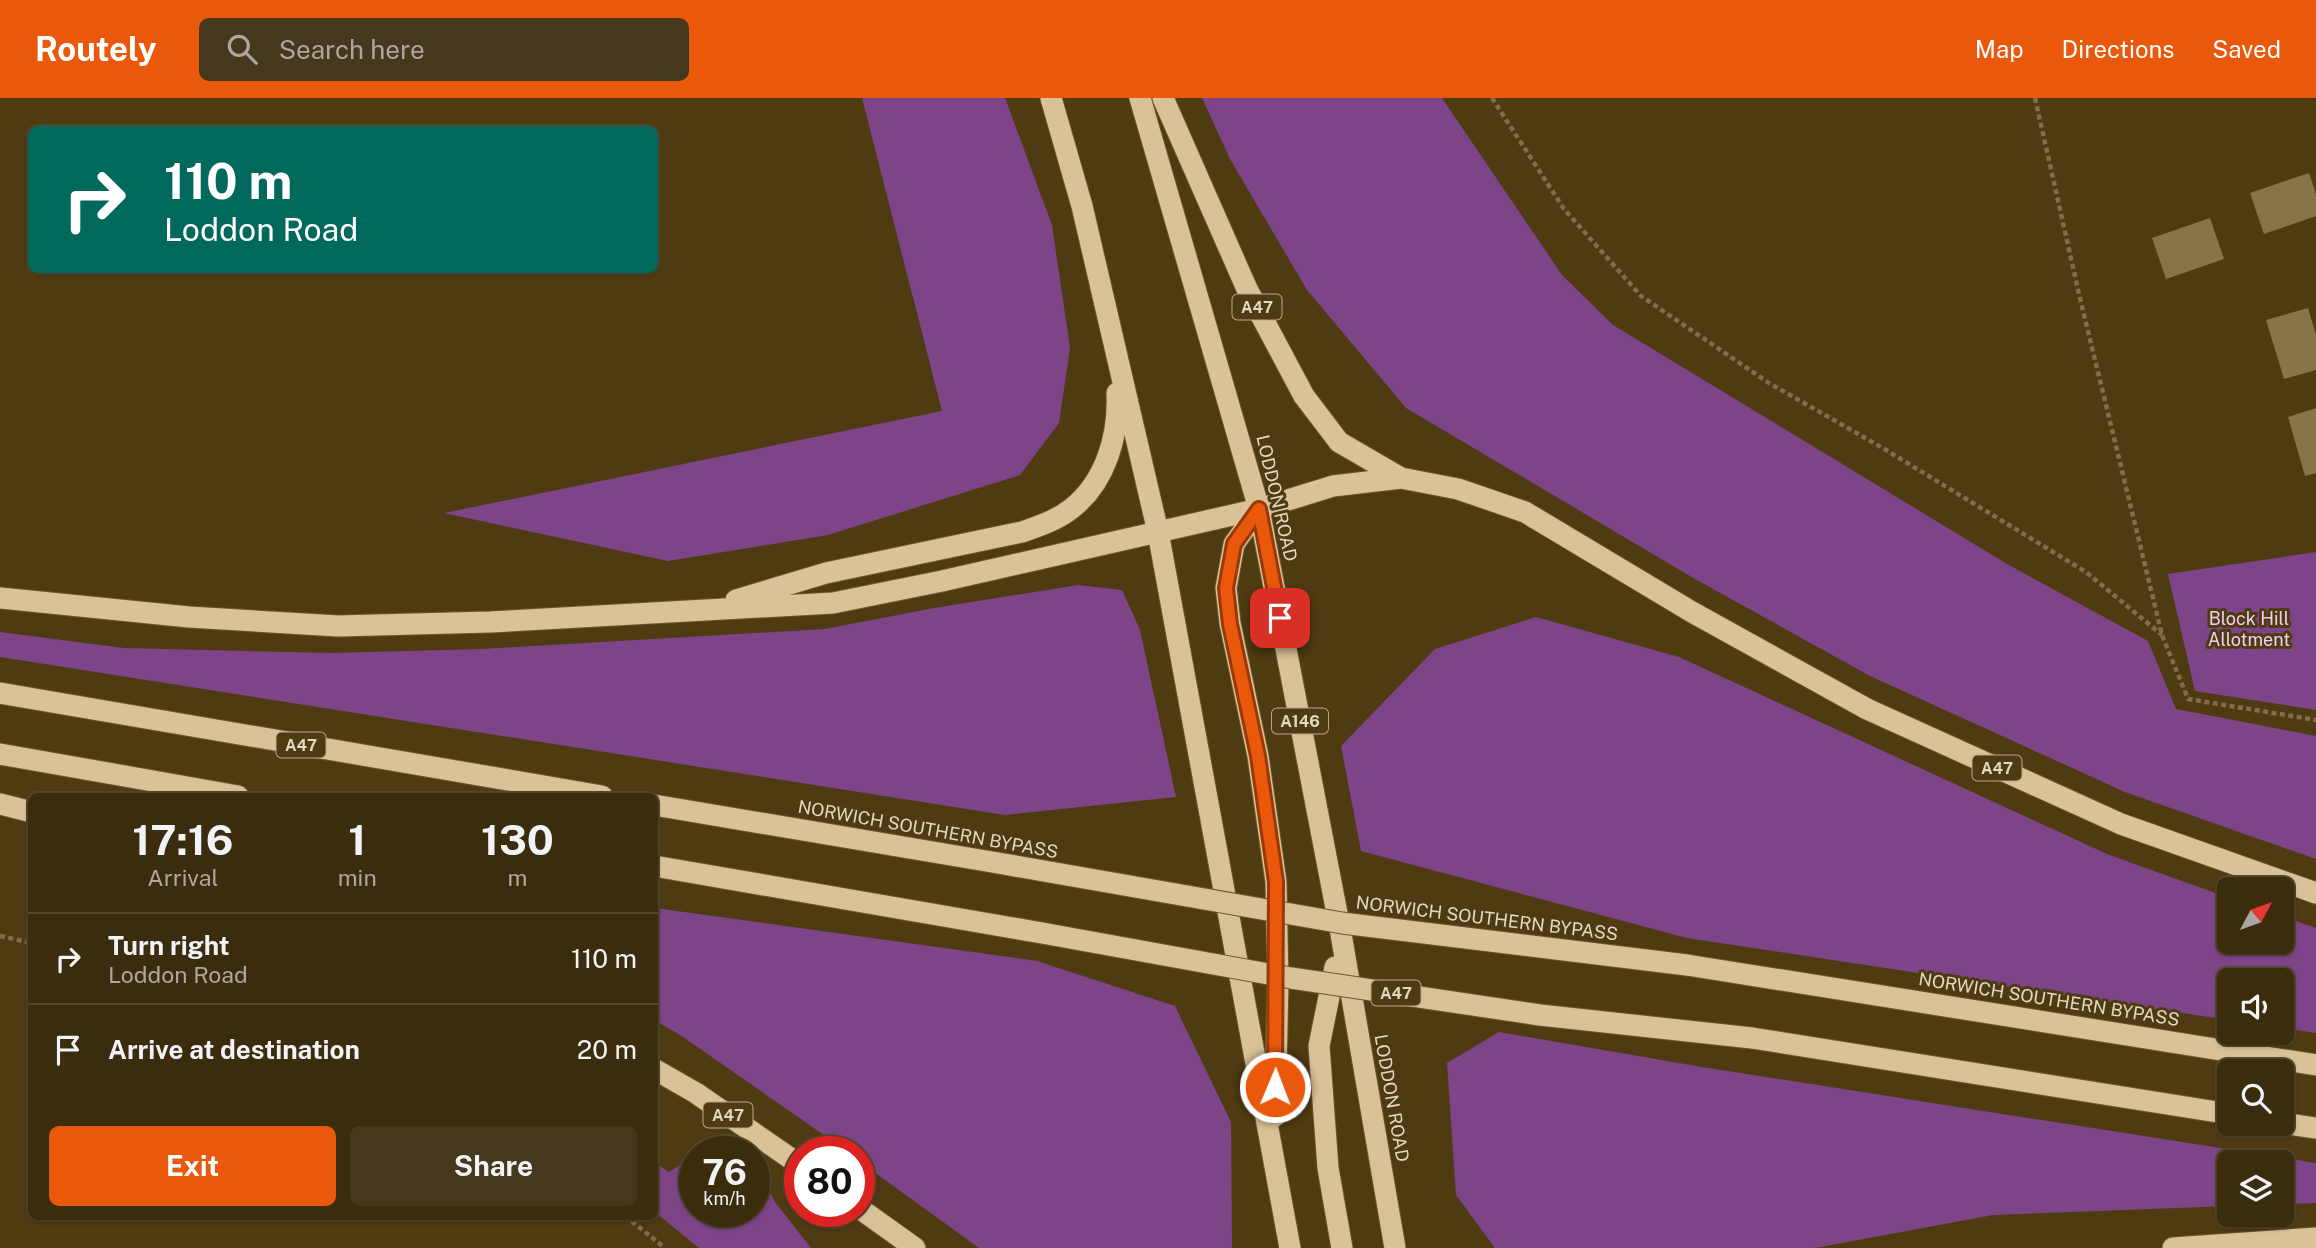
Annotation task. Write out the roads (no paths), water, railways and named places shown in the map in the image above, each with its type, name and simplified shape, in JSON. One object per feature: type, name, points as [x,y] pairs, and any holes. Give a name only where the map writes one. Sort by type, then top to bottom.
[{"type":"highway","points":[[1051,98],[1082,206],[1158,532],[1290,1248]]},
{"type":"highway","name":"LODDON ROAD","points":[[1140,98],[1259,509],[1341,934],[1395,1248]]},
{"type":"highway","name":"A47","points":[[1163,98],[1247,289],[1304,396],[1339,442],[1401,478]]},
{"type":"highway","name":"A47","points":[[704,610],[826,573],[1022,532],[1069,511],[1082,500],[1109,458],[1118,418],[1115,347]]},
{"type":"highway","name":"A47","points":[[0,598],[189,617],[338,626],[490,622],[833,603],[1259,509],[1333,486],[1401,478],[1458,489],[1525,512],[1692,612],[1867,709],[2121,824],[2316,893]]},
{"type":"highway","points":[[1259,509],[1234,544],[1226,588],[1230,624],[1258,756],[1276,882],[1278,982],[1274,1165]]},
{"type":"highway","name":"A47","points":[[0,693],[584,793]]},
{"type":"highway","points":[[0,754],[221,793]]},
{"type":"highway","points":[[0,804],[28,811]]},
{"type":"highway","name":"NORWICH SOUTHERN BYPASS","points":[[658,806],[1342,923],[1687,965],[2316,1065]]},
{"type":"highway","name":"A47","points":[[658,867],[1291,978],[1540,1015],[1752,1038],[2217,1112]]},
{"type":"highway","points":[[1341,934],[1319,1046],[1328,1168],[1342,1248]]},
{"type":"highway","name":"A47","points":[[658,1071],[696,1093],[784,1154]]},
{"type":"highway","points":[[2294,1125],[2316,1128]]},
{"type":"highway","points":[[875,1219],[915,1248]]},
{"type":"highway","points":[[2173,1248],[2316,1238]]},
{"type":"park label","name":"Block Hill Allotment","points":[[2249,628]]}]
